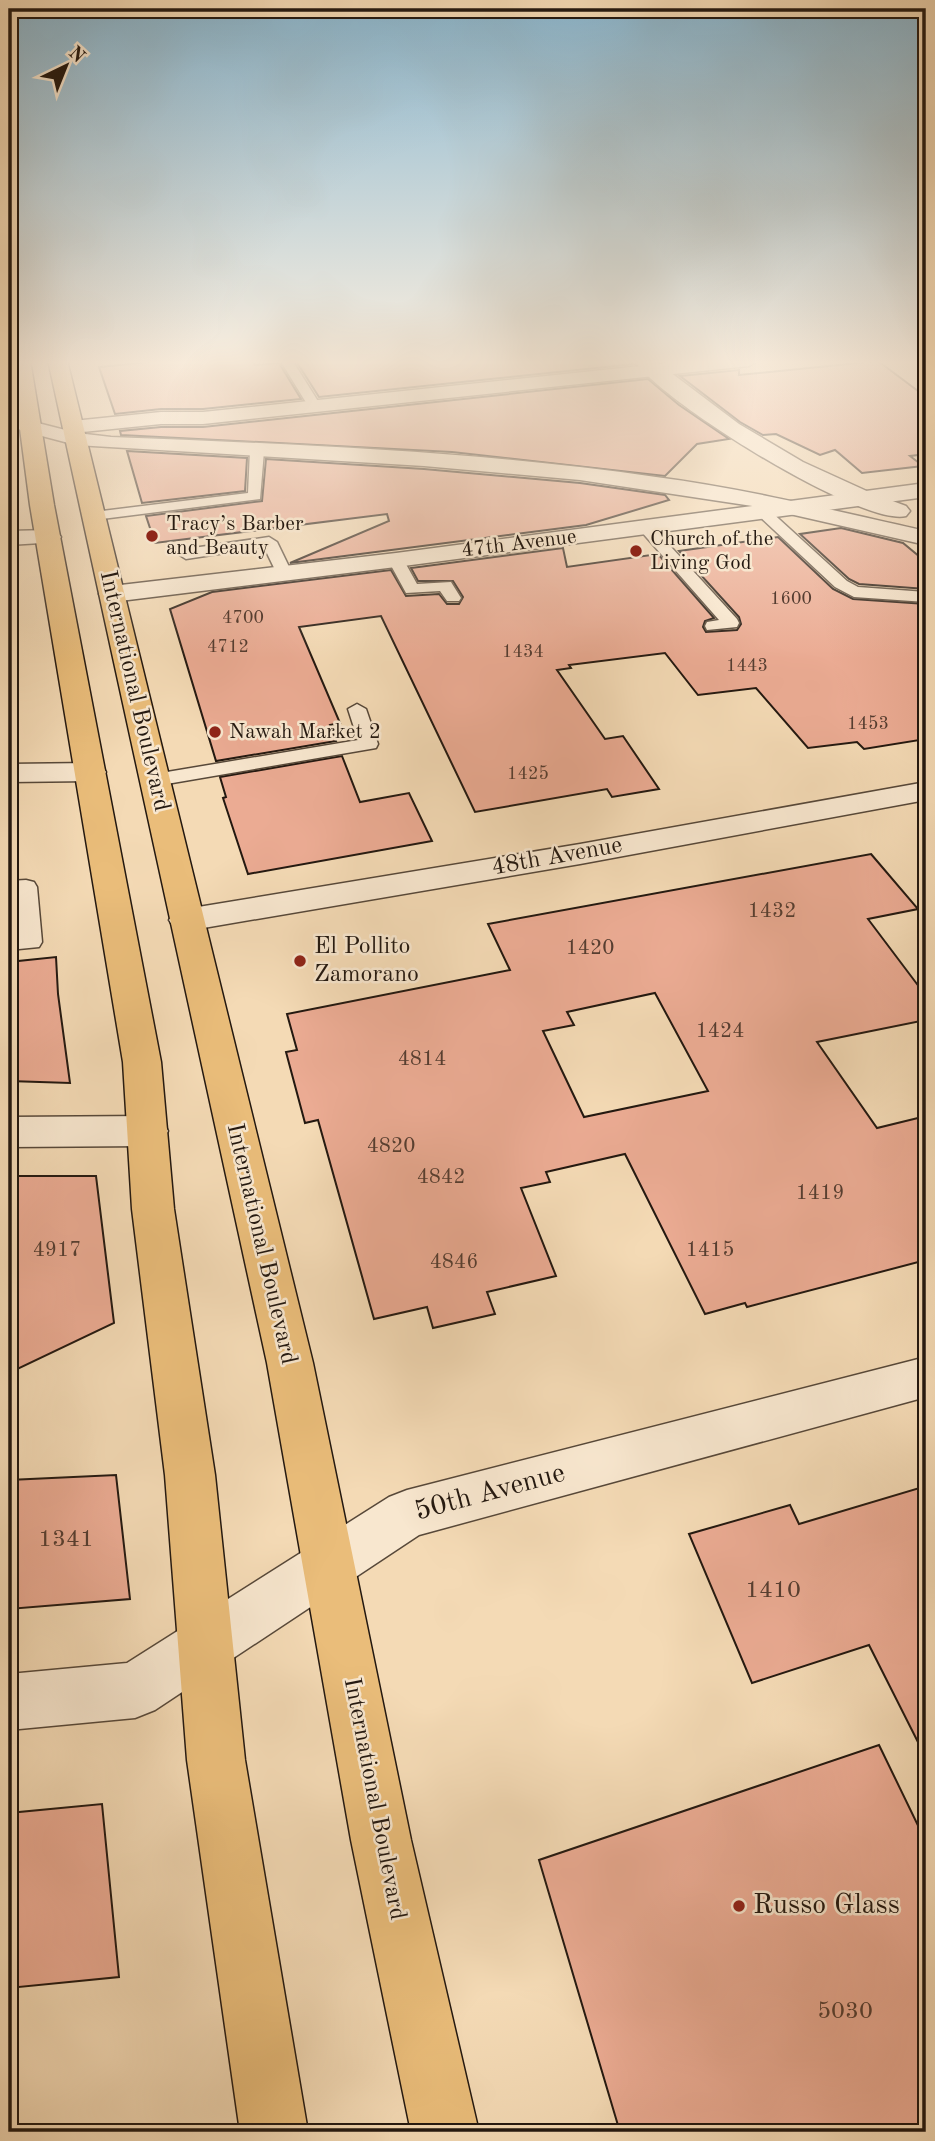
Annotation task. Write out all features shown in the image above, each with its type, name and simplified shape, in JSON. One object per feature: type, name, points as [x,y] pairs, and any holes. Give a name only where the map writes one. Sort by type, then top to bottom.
[{"type":"main road","name":"International Boulevard","points":[[33,460],[37,511],[91,772],[142,1062],[153,1209],[190,1475],[215,1760],[274,2132]]},
{"type":"main road","name":"International Boulevard","points":[[80,460],[290,1363],[381,1840],[446,2132]]},
{"type":"street","points":[[431,460],[556,471],[735,496],[926,538]]},
{"type":"street","points":[[783,460],[860,499],[926,521]]},
{"type":"street","name":"47th Avenue","points":[[112,594],[396,560],[926,490]]},
{"type":"street","points":[[9,538],[37,511]]},
{"type":"street","points":[[9,773],[91,772]]},
{"type":"street","name":"48th Avenue","points":[[186,920],[926,791]]},
{"type":"street","points":[[9,1132],[148,1131]]},
{"type":"street","name":"50th Avenue","points":[[9,1702],[135,1690],[407,1514],[926,1377]]},
{"type":"lane","points":[[94,516],[256,496],[257,460]]},
{"type":"lane","points":[[763,512],[841,584],[854,592],[926,597]]},
{"type":"lane","points":[[645,527],[731,623],[713,626]]},
{"type":"lane","points":[[186,554],[269,542],[284,573]]},
{"type":"lane","points":[[396,560],[412,590]]},
{"type":"lane","points":[[391,593],[445,585],[453,598]]},
{"type":"lane","points":[[155,780],[369,744],[357,709]]},
{"type":"lane","points":[[9,888],[26,887],[31,942],[9,943]]},
{"type":"building","points":[[130,460],[247,460],[245,491],[142,503]]},
{"type":"building","points":[[266,460],[424,469],[580,483],[665,495],[669,500],[586,525],[290,563],[389,521],[387,514],[155,543],[146,516],[262,501]]},
{"type":"building","points":[[522,460],[681,460],[665,476]]},
{"type":"building","points":[[847,460],[915,460],[923,466],[862,473]]},
{"type":"building","points":[[841,528],[903,543],[926,562],[926,589],[859,584],[849,579],[800,534]]},
{"type":"building","points":[[778,537],[833,589],[853,599],[926,604],[926,739],[864,749],[857,742],[808,748],[756,688],[698,695],[665,653],[569,665],[571,668],[557,670],[605,739],[623,736],[659,789],[612,797],[607,789],[475,812],[381,616],[299,627],[340,723],[330,725],[336,741],[216,761],[170,609],[212,592],[391,570],[406,596],[439,594],[447,604],[459,604],[463,597],[453,581],[418,581],[411,568],[563,548],[567,567],[658,554],[714,618],[705,621],[703,627],[706,632],[737,630],[741,624],[739,617],[679,551]]},
{"type":"building","points":[[342,756],[360,802],[409,793],[432,841],[248,874],[223,798],[226,797],[220,777]]},
{"type":"building","points":[[871,854],[918,909],[868,919],[926,996],[926,1020],[817,1042],[877,1128],[926,1116],[926,1260],[747,1307],[745,1303],[705,1314],[625,1154],[546,1172],[550,1182],[521,1188],[556,1276],[487,1292],[495,1314],[433,1328],[427,1307],[374,1319],[318,1120],[305,1123],[286,1052],[297,1050],[287,1014],[510,970],[488,924]],"holes":[[[655,993],[708,1091],[584,1117],[543,1031],[574,1025],[567,1012]]]},
{"type":"building","points":[[56,957],[70,1083],[9,1081],[9,962]]},
{"type":"building","points":[[9,1176],[96,1176],[114,1323],[9,1373]]},
{"type":"building","points":[[116,1475],[130,1599],[9,1609],[9,1480]]},
{"type":"building","points":[[926,1486],[926,1758],[869,1645],[752,1683],[689,1534],[790,1505],[799,1524]]},
{"type":"building","name":"Russo Glass","points":[[879,1745],[926,1842],[926,2132],[620,2132],[539,1860]]},
{"type":"building","points":[[102,1804],[119,1977],[9,1988],[9,1813]]},
{"type":"place","name":"Tracy’s Barber and Beauty","points":[[152,536]]},
{"type":"place","name":"Church of the Living God","points":[[636,551]]},
{"type":"place","name":"Nawah Market 2","points":[[215,732]]},
{"type":"place","name":"El Pollito Zamorano","points":[[300,961]]},
{"type":"place","name":"Russo Glass","points":[[739,1906]]}]
